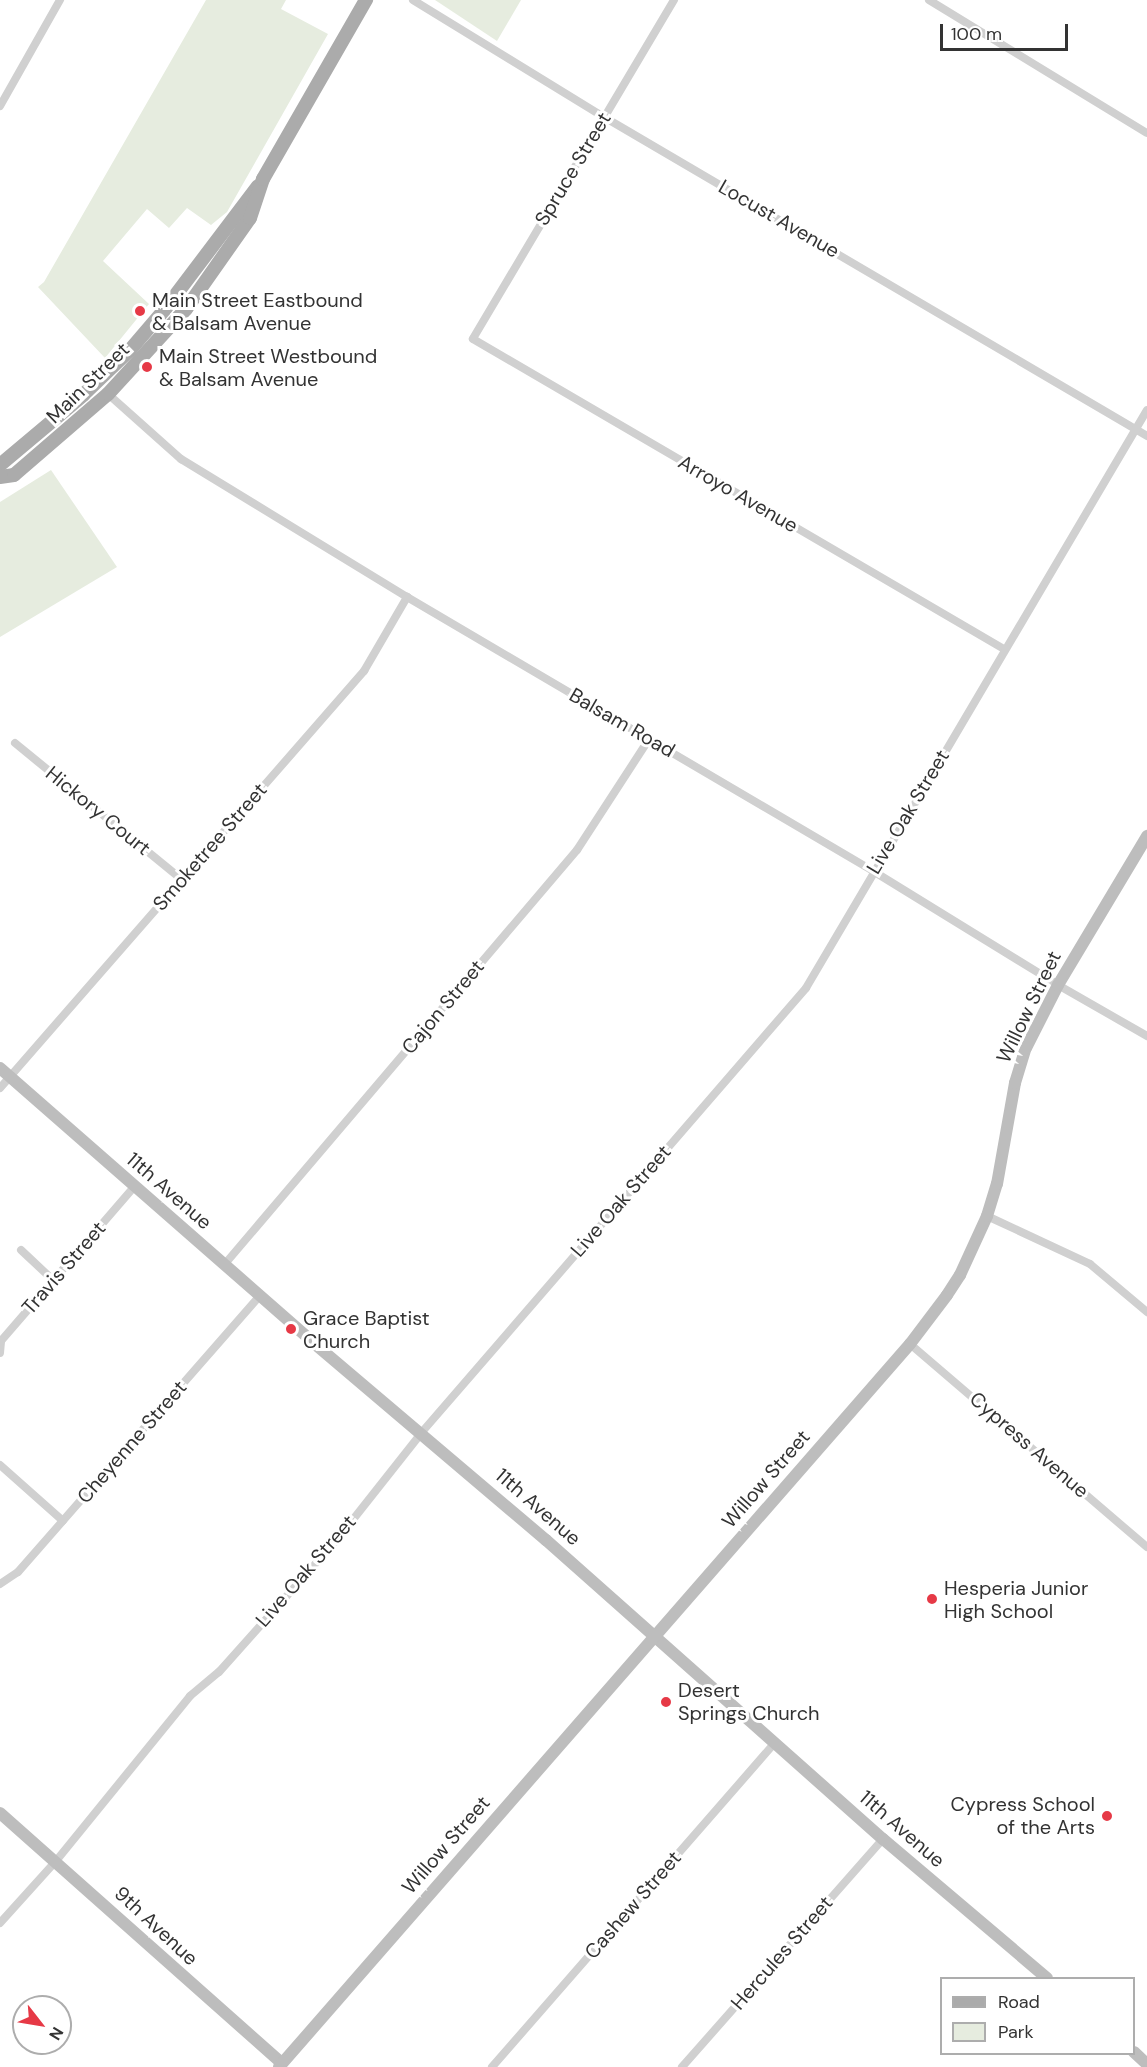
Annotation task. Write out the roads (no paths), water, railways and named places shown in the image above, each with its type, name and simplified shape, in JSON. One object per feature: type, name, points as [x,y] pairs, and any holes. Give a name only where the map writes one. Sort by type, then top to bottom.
[{"type":"main road","name":"Main Street","points":[[0,465],[83,395],[130,350],[165,309],[265,177],[366,0]]},
{"type":"main road","name":"Main Street","points":[[0,477],[14,475],[108,393],[186,309],[250,218],[265,177]]},
{"type":"main road","points":[[108,393],[112,380],[152,332],[165,309]]},
{"type":"street","points":[[0,106],[60,0]]},
{"type":"street","name":"Locust Avenue","points":[[413,0],[604,117],[1147,436]]},
{"type":"street","name":"Spruce Street","points":[[473,339],[675,0]]},
{"type":"street","points":[[929,0],[1147,133]]},
{"type":"street","name":"Arroyo Avenue","points":[[473,339],[1004,649]]},
{"type":"street","name":"Balsam Road","points":[[108,393],[181,459],[407,597],[873,871],[1058,985],[1147,1036]]},
{"type":"street","name":"Live Oak Street","points":[[0,1923],[56,1861],[190,1696],[219,1672],[340,1536],[422,1432],[806,988],[1147,410]]},
{"type":"street","name":"Smoketree Street","points":[[0,1088],[5,1072],[181,879],[364,671],[407,597]]},
{"type":"street","name":"Cajon Street","points":[[224,1265],[577,850],[649,739]]},
{"type":"street","name":"Hickory Court","points":[[15,743],[181,879]]},
{"type":"street","name":"Willow Street","points":[[282,2066],[910,1344],[960,1275],[987,1216],[997,1184],[1020,1066],[1058,985],[1147,836]]},
{"type":"street","name":"11th Avenue","points":[[5,1072],[224,1265],[422,1432],[883,1839],[1046,1977]]},
{"type":"street","name":"Travis Street","points":[[0,1353],[1,1341],[135,1186]]},
{"type":"street","points":[[987,1216],[1090,1264],[1147,1312]]},
{"type":"street","points":[[21,1250],[53,1280]]},
{"type":"street","name":"Cheyenne Street","points":[[0,1584],[18,1572],[260,1296]]},
{"type":"street","name":"Cypress Avenue","points":[[910,1344],[1146,1544]]},
{"type":"street","points":[[0,1465],[63,1521]]},
{"type":"street","name":"Cashew Street","points":[[492,2067],[775,1743]]},
{"type":"street","name":"9th Avenue","points":[[0,1813],[282,2066]]},
{"type":"street","name":"Hercules Street","points":[[682,2067],[883,1839]]},
{"type":"street","points":[[1135,2053],[1147,2064]]},
{"type":"place","name":"Main Street Eastbound & Balsam Avenue","points":[[140,311]]},
{"type":"place","name":"Main Street Westbound & Balsam Avenue","points":[[147,367]]},
{"type":"place","name":"Grace Baptist Church","points":[[291,1329]]},
{"type":"place","name":"Hesperia Junior High School","points":[[932,1599]]},
{"type":"place","name":"Desert Springs Church","points":[[666,1702]]},
{"type":"place","name":"Cypress School of the Arts","points":[[1107,1816]]}]
